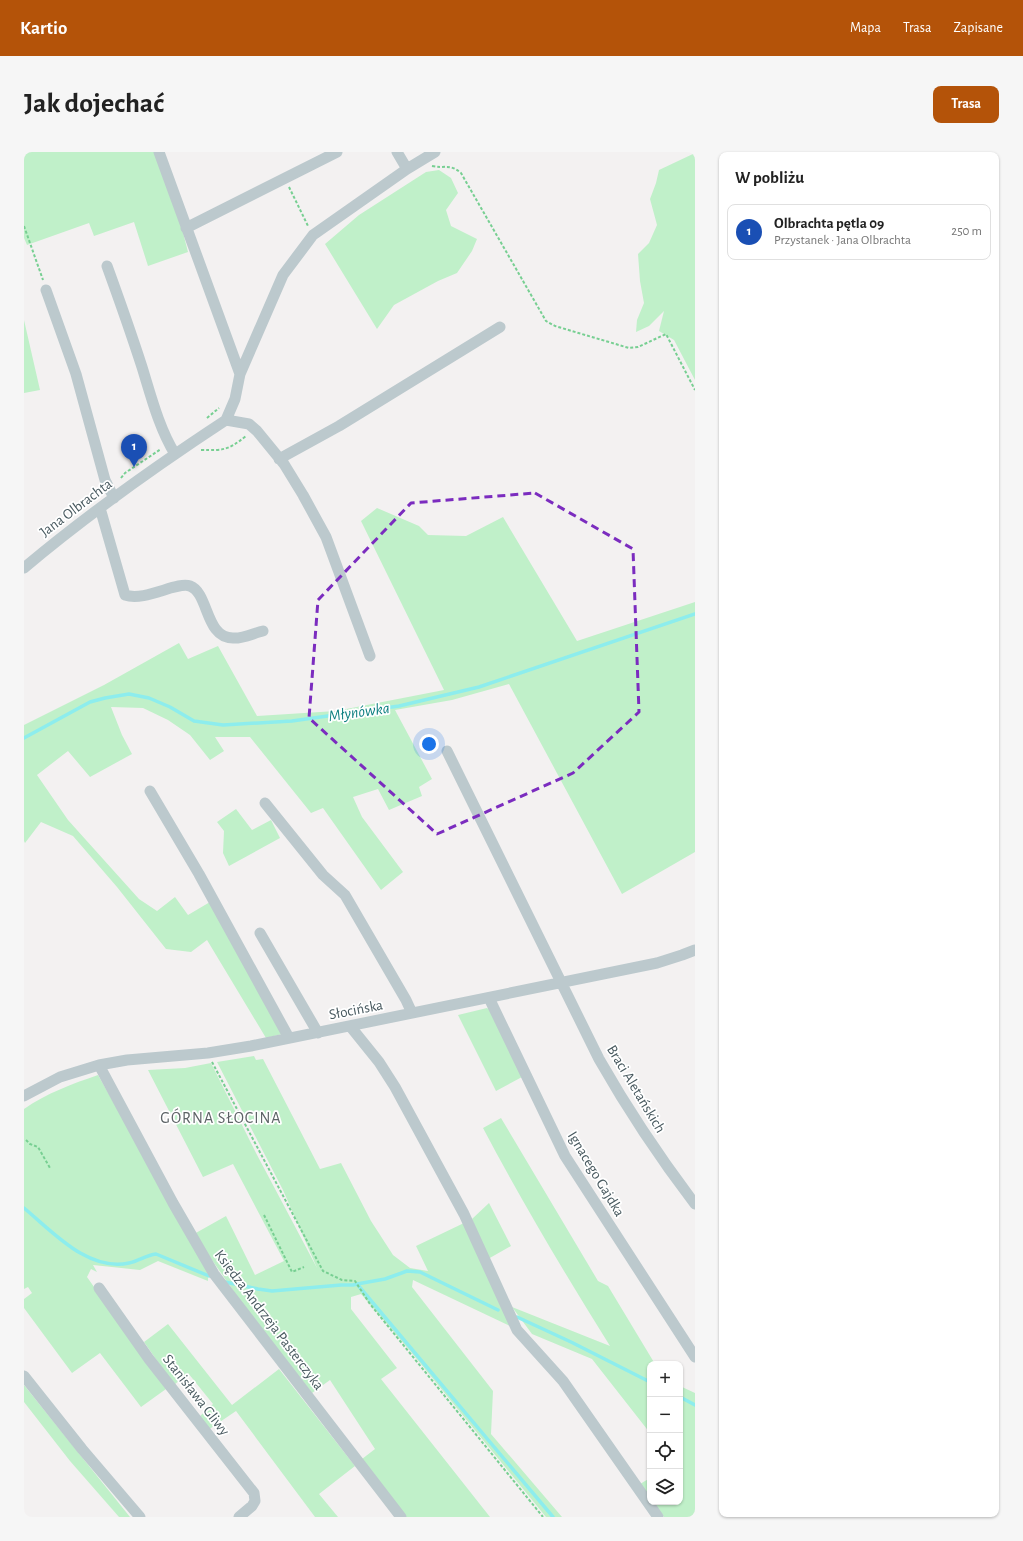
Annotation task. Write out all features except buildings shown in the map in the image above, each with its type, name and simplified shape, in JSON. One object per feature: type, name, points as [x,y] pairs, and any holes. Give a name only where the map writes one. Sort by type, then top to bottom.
[{"type":"street","points":[[159,152],[240,374]]},
{"type":"street","points":[[186,228],[337,152]]},
{"type":"street","points":[[397,152],[407,169]]},
{"type":"street","points":[[370,656],[326,537],[299,489],[279,459],[249,424],[226,420],[235,399],[240,374],[283,275],[313,235],[407,169],[430,155]]},
{"type":"street","points":[[107,266],[154,405],[175,454]]},
{"type":"street","points":[[46,290],[76,374],[105,480],[114,498]]},
{"type":"street","points":[[279,459],[339,426],[500,327]]},
{"type":"street","name":"Jana Olbrachta","points":[[24,568],[100,508],[175,454],[226,420]]},
{"type":"street","points":[[100,508],[124,596],[132,598],[184,586],[191,586],[198,593],[215,629],[224,636],[233,638],[263,631]]},
{"type":"street","name":"Braci Aletańskich","points":[[447,751],[562,982],[599,1060],[627,1108],[669,1170],[695,1204]]},
{"type":"street","points":[[150,791],[199,874],[289,1038]]},
{"type":"street","points":[[265,803],[323,875],[345,895],[406,1000],[412,1013]]},
{"type":"street","points":[[260,933],[318,1033]]},
{"type":"street","name":"Słocińska","points":[[24,1096],[60,1077],[99,1065],[127,1060],[208,1053],[318,1033],[657,963],[695,950]]},
{"type":"street","name":"Ignacego Gajdka","points":[[489,998],[565,1156],[695,1357]]},
{"type":"street","points":[[350,1026],[379,1062],[395,1087],[464,1214],[517,1330],[563,1381],[658,1517]]},
{"type":"street","name":"Księdza Andrzeja Pasterczyka","points":[[99,1065],[173,1203],[214,1274],[401,1517]]},
{"type":"street","name":"Stanisława Gliwy","points":[[99,1288],[149,1359],[254,1493],[256,1501],[239,1517]]},
{"type":"street","points":[[24,1376],[82,1449],[140,1517]]},
{"type":"path","points":[[430,155],[431,165],[434,167],[453,167],[461,173],[546,321],[555,326],[629,348],[636,348],[666,334],[695,390]]},
{"type":"path","points":[[285,178],[313,235]]},
{"type":"path","points":[[24,226],[46,290]]},
{"type":"path","points":[[198,450],[225,450],[232,447],[254,429]]},
{"type":"path","points":[[208,1053],[323,1271],[342,1280],[356,1281],[370,1304],[543,1517]]},
{"type":"path","points":[[26,1140],[30,1144],[38,1147],[50,1168]]},
{"type":"path","points":[[264,1215],[292,1272],[304,1267]]},
{"type":"highlighted area","points":[[535,493],[633,549],[639,712],[573,773],[437,834],[309,718],[318,600],[411,503]]},
{"type":"green space","points":[[24,152],[159,152],[169,178],[188,252],[148,266],[134,222],[94,236],[89,223],[27,245],[24,238]]},
{"type":"green space","points":[[695,153],[695,380],[674,340],[659,331],[664,311],[649,326],[636,332],[637,320],[644,303],[640,281],[638,254],[649,243],[657,225],[650,199],[659,170]]},
{"type":"green space","points":[[439,170],[451,178],[458,193],[446,210],[451,226],[477,239],[472,251],[457,273],[438,281],[394,305],[377,329],[325,244],[359,215],[426,172]]},
{"type":"green space","points":[[24,320],[40,390],[24,393]]},
{"type":"green space","points":[[377,508],[419,526],[428,535],[466,536],[503,517],[577,641],[695,602],[695,852],[622,894],[509,684],[452,700],[395,710],[432,779],[419,787],[422,796],[389,810],[378,789],[353,797],[362,817],[403,872],[381,890],[323,808],[311,813],[250,737],[215,737],[224,751],[210,760],[190,735],[168,720],[143,708],[111,707],[122,735],[132,754],[90,777],[68,751],[37,775],[68,820],[139,899],[157,911],[175,897],[188,915],[210,902],[282,1034],[266,1038],[207,940],[191,952],[166,949],[117,887],[73,836],[41,822],[25,843],[24,725],[104,685],[179,643],[188,659],[218,646],[257,716],[336,711],[444,690],[361,521]]},
{"type":"green space","points":[[236,809],[252,830],[271,820],[280,838],[229,866],[223,853],[224,831],[217,822]]},
{"type":"green space","points":[[487,1008],[490,1010],[522,1077],[496,1091],[458,1015]]},
{"type":"green space","points":[[254,1056],[256,1060],[263,1059],[320,1169],[341,1163],[371,1221],[393,1255],[410,1268],[428,1271],[416,1246],[464,1223],[510,1326],[413,1280],[412,1287],[493,1391],[491,1434],[562,1517],[546,1517],[411,1352],[361,1294],[351,1297],[351,1309],[397,1368],[381,1379],[490,1517],[406,1517],[362,1459],[375,1449],[330,1380],[312,1393],[248,1312],[194,1234],[226,1216],[255,1275],[284,1261],[233,1164],[203,1177],[148,1070],[185,1068],[211,1063],[256,1153],[317,1268],[283,1190],[217,1062]]},
{"type":"green space","points":[[98,1075],[208,1269],[208,1281],[158,1261],[140,1270],[93,1265],[97,1272],[91,1269],[87,1277],[166,1389],[141,1407],[100,1353],[72,1373],[24,1308],[24,1299],[32,1293],[28,1287],[24,1289],[24,1109],[69,1085]]},
{"type":"green space","points":[[501,1118],[598,1281],[608,1286],[653,1361],[647,1361],[647,1429],[592,1359],[532,1334],[512,1307],[610,1346],[544,1238],[483,1128]]},
{"type":"green space","points":[[489,1203],[511,1246],[488,1259],[472,1219]]},
{"type":"green space","points":[[168,1324],[232,1405],[279,1369],[355,1466],[319,1494],[338,1517],[315,1517],[236,1411],[208,1430],[199,1417],[213,1404],[188,1373],[174,1385],[144,1342]]},
{"type":"green space","points":[[24,1385],[130,1517],[119,1517],[70,1461],[24,1402]]},
{"type":"green space","points":[[683,1387],[695,1393],[695,1517],[664,1517],[655,1505],[683,1505]]},
{"type":"green space","points":[[647,1480],[647,1494],[640,1484]]},
{"type":"waterway","name":"Młynówka","points":[[24,738],[90,702],[129,694],[149,698],[170,707],[194,721],[223,725],[292,721],[399,706],[479,687],[695,614]]},
{"type":"waterway","points":[[24,1208],[72,1248],[99,1262],[114,1264],[129,1263],[156,1254],[209,1276]]},
{"type":"waterway","points":[[357,1284],[385,1279],[407,1271],[420,1272],[498,1310]]},
{"type":"waterway","points":[[225,1282],[272,1291],[357,1284],[553,1517]]},
{"type":"waterway","points":[[517,1317],[571,1342],[647,1380]]},
{"type":"waterway","points":[[683,1399],[695,1405]]},
{"type":"place","name":"Olbrachta pętla 09","points":[[134,467]]},
{"type":"district","name":"GÓRNA SŁOCINA","points":[[221,1118]]}]
